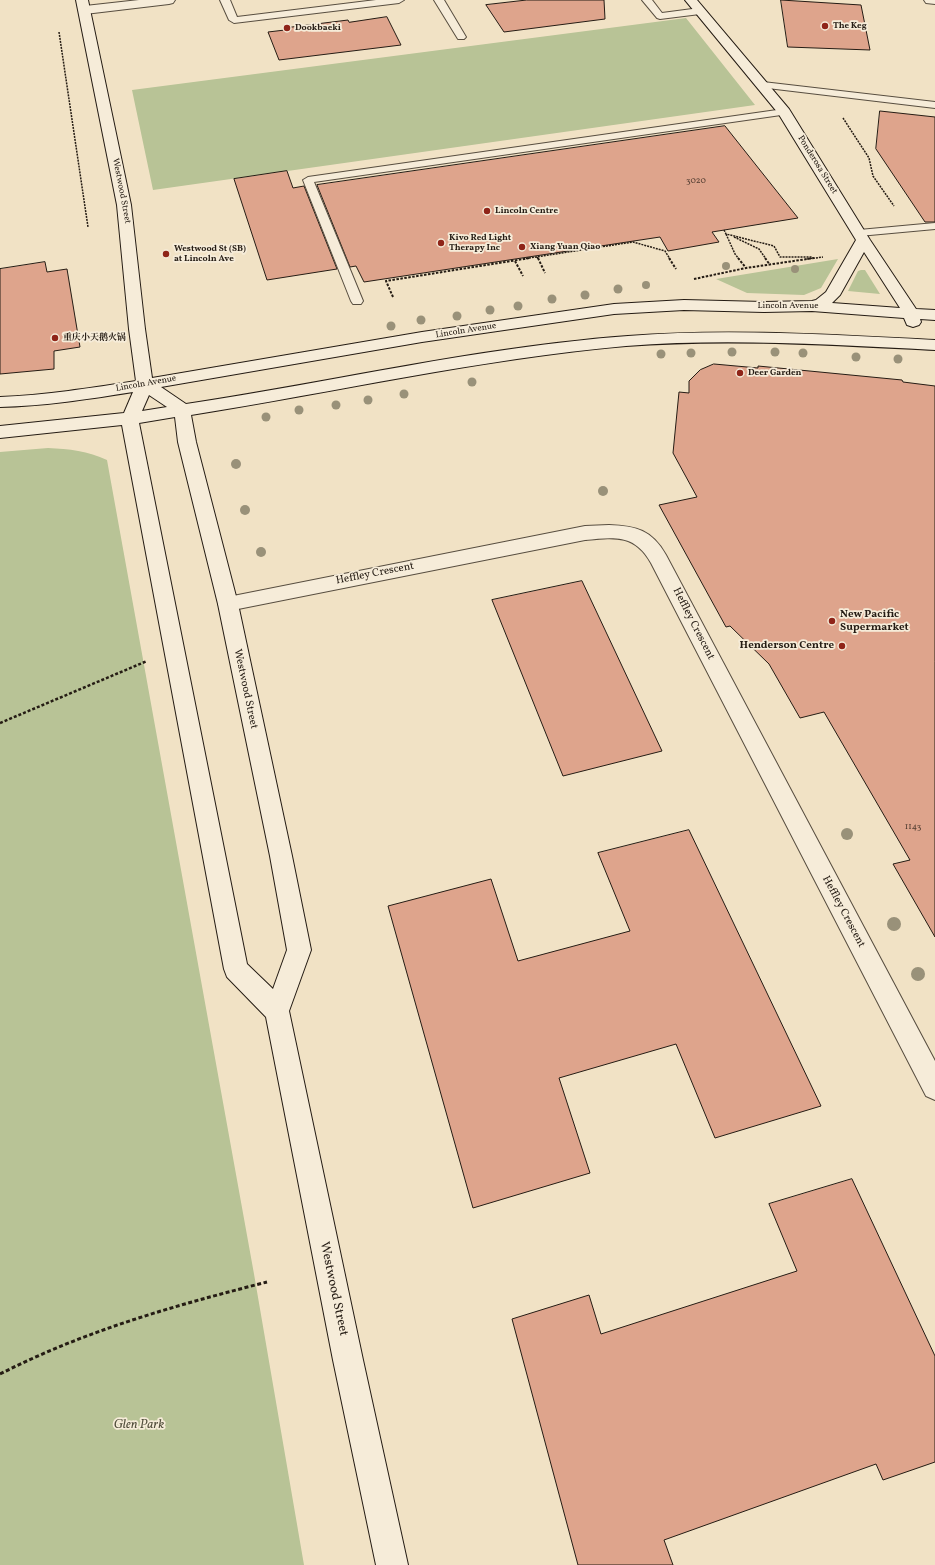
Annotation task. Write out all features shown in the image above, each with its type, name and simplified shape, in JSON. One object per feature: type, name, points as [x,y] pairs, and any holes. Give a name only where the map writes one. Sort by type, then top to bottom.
[{"type":"street","points":[[84,5],[169,0]]},
{"type":"street","points":[[930,0],[935,0]]},
{"type":"street","name":"Ponderosa Street","points":[[696,4],[784,112],[911,313],[917,344]]},
{"type":"street","name":"Westwood Street","points":[[84,5],[124,205],[136,329],[145,384]]},
{"type":"street","points":[[812,306],[821,304],[832,295],[861,236]]},
{"type":"street","name":"Lincoln Avenue","points":[[0,402],[61,398],[422,337],[607,310],[684,305],[764,307],[812,306],[935,315]]},
{"type":"street","points":[[0,432],[130,419],[432,367],[612,342],[761,337],[830,339],[935,346]]},
{"type":"street","points":[[182,410],[145,384],[130,419],[236,970],[277,1012]]},
{"type":"street","name":"Westwood Street","points":[[182,410],[187,442],[228,604],[281,856],[299,950],[277,1012],[348,1360],[392,1565]]},
{"type":"street","name":"Heffley Crescent","points":[[228,604],[585,533],[616,532],[640,538],[647,543],[661,563],[935,1087]]},
{"type":"lane","points":[[225,0],[234,20],[399,0]]},
{"type":"lane","points":[[439,0],[461,37]]},
{"type":"lane","points":[[647,0],[660,16],[696,4]]},
{"type":"lane","points":[[763,85],[935,105]]},
{"type":"lane","points":[[357,301],[308,180],[784,112]]},
{"type":"lane","points":[[861,236],[935,226]]},
{"type":"path","points":[[59,32],[88,227]]},
{"type":"path","points":[[839,113],[869,158],[873,176],[892,204],[899,208]]},
{"type":"path","points":[[724,230],[735,254],[746,268]]},
{"type":"path","points":[[726,234],[774,246],[780,257],[820,258]]},
{"type":"path","points":[[726,234],[759,249],[770,265]]},
{"type":"path","points":[[692,279],[746,268],[841,255],[861,236]]},
{"type":"path","points":[[394,297],[386,281],[633,242],[665,251],[676,269]]},
{"type":"path","points":[[537,257],[545,272]]},
{"type":"path","points":[[515,261],[523,276]]},
{"type":"path","points":[[0,723],[153,659]]},
{"type":"path","points":[[0,1374],[54,1348],[127,1320],[181,1304],[267,1282]]},
{"type":"green space","points":[[686,18],[755,105],[153,190],[132,90]]},
{"type":"green space","points":[[838,259],[821,288],[804,295],[747,293],[716,279]]},
{"type":"green space","points":[[865,270],[880,294],[848,291],[858,271]]},
{"type":"green space","name":"Glen Park","points":[[48,448],[93,454],[107,460],[254,1274],[304,1565],[0,1565],[0,452]]},
{"type":"building","points":[[527,0],[604,0],[605,19],[504,32],[486,5]]},
{"type":"building","name":"The Keg","points":[[781,0],[861,5],[870,50],[788,47]]},
{"type":"building","points":[[387,17],[401,45],[279,60],[268,32],[285,30],[284,28]]},
{"type":"building","points":[[880,111],[935,117],[935,222],[925,222],[876,149]]},
{"type":"building","name":"Lincoln Centre","points":[[725,126],[798,218],[712,232],[719,242],[668,251],[660,237],[364,282],[356,266],[350,267],[317,185]]},
{"type":"building","points":[[287,171],[293,188],[304,186],[337,269],[267,280],[234,179]]},
{"type":"building","points":[[45,262],[47,272],[67,269],[80,347],[54,351],[54,369],[0,374],[0,269]]},
{"type":"building","name":"Henderson Centre","points":[[714,364],[758,368],[758,366],[902,380],[903,382],[935,386],[935,937],[893,864],[910,860],[824,712],[800,718],[769,664],[730,626],[726,627],[659,505],[697,497],[673,453],[679,392],[689,393],[689,381],[700,370]]},
{"type":"building","points":[[582,581],[662,751],[563,776],[492,600]]},
{"type":"building","points":[[689,830],[821,1106],[715,1138],[676,1044],[559,1078],[590,1173],[473,1208],[388,906],[491,879],[518,961],[630,931],[598,853]]},
{"type":"building","points":[[852,1179],[935,1356],[935,1462],[883,1480],[876,1464],[664,1540],[673,1565],[578,1565],[512,1319],[589,1295],[601,1334],[797,1271],[769,1204]]},
{"type":"place","name":"The Keg","points":[[825,26]]},
{"type":"place","name":"Dookbaeki","points":[[287,28]]},
{"type":"place","name":"Lincoln Centre","points":[[487,211]]},
{"type":"place","name":"Kivo Red Light Therapy Inc","points":[[441,243]]},
{"type":"place","name":"Xiang Yuan Qiao","points":[[522,247]]},
{"type":"place","name":"Westwood St (SB) at Lincoln Ave","points":[[166,254]]},
{"type":"place","name":"重庆小天鹅火锅","points":[[55,338]]},
{"type":"place","name":"Deer Garden","points":[[740,373]]},
{"type":"place","name":"New Pacific Supermarket","points":[[832,621]]},
{"type":"place","name":"Henderson Centre","points":[[842,646]]}]
